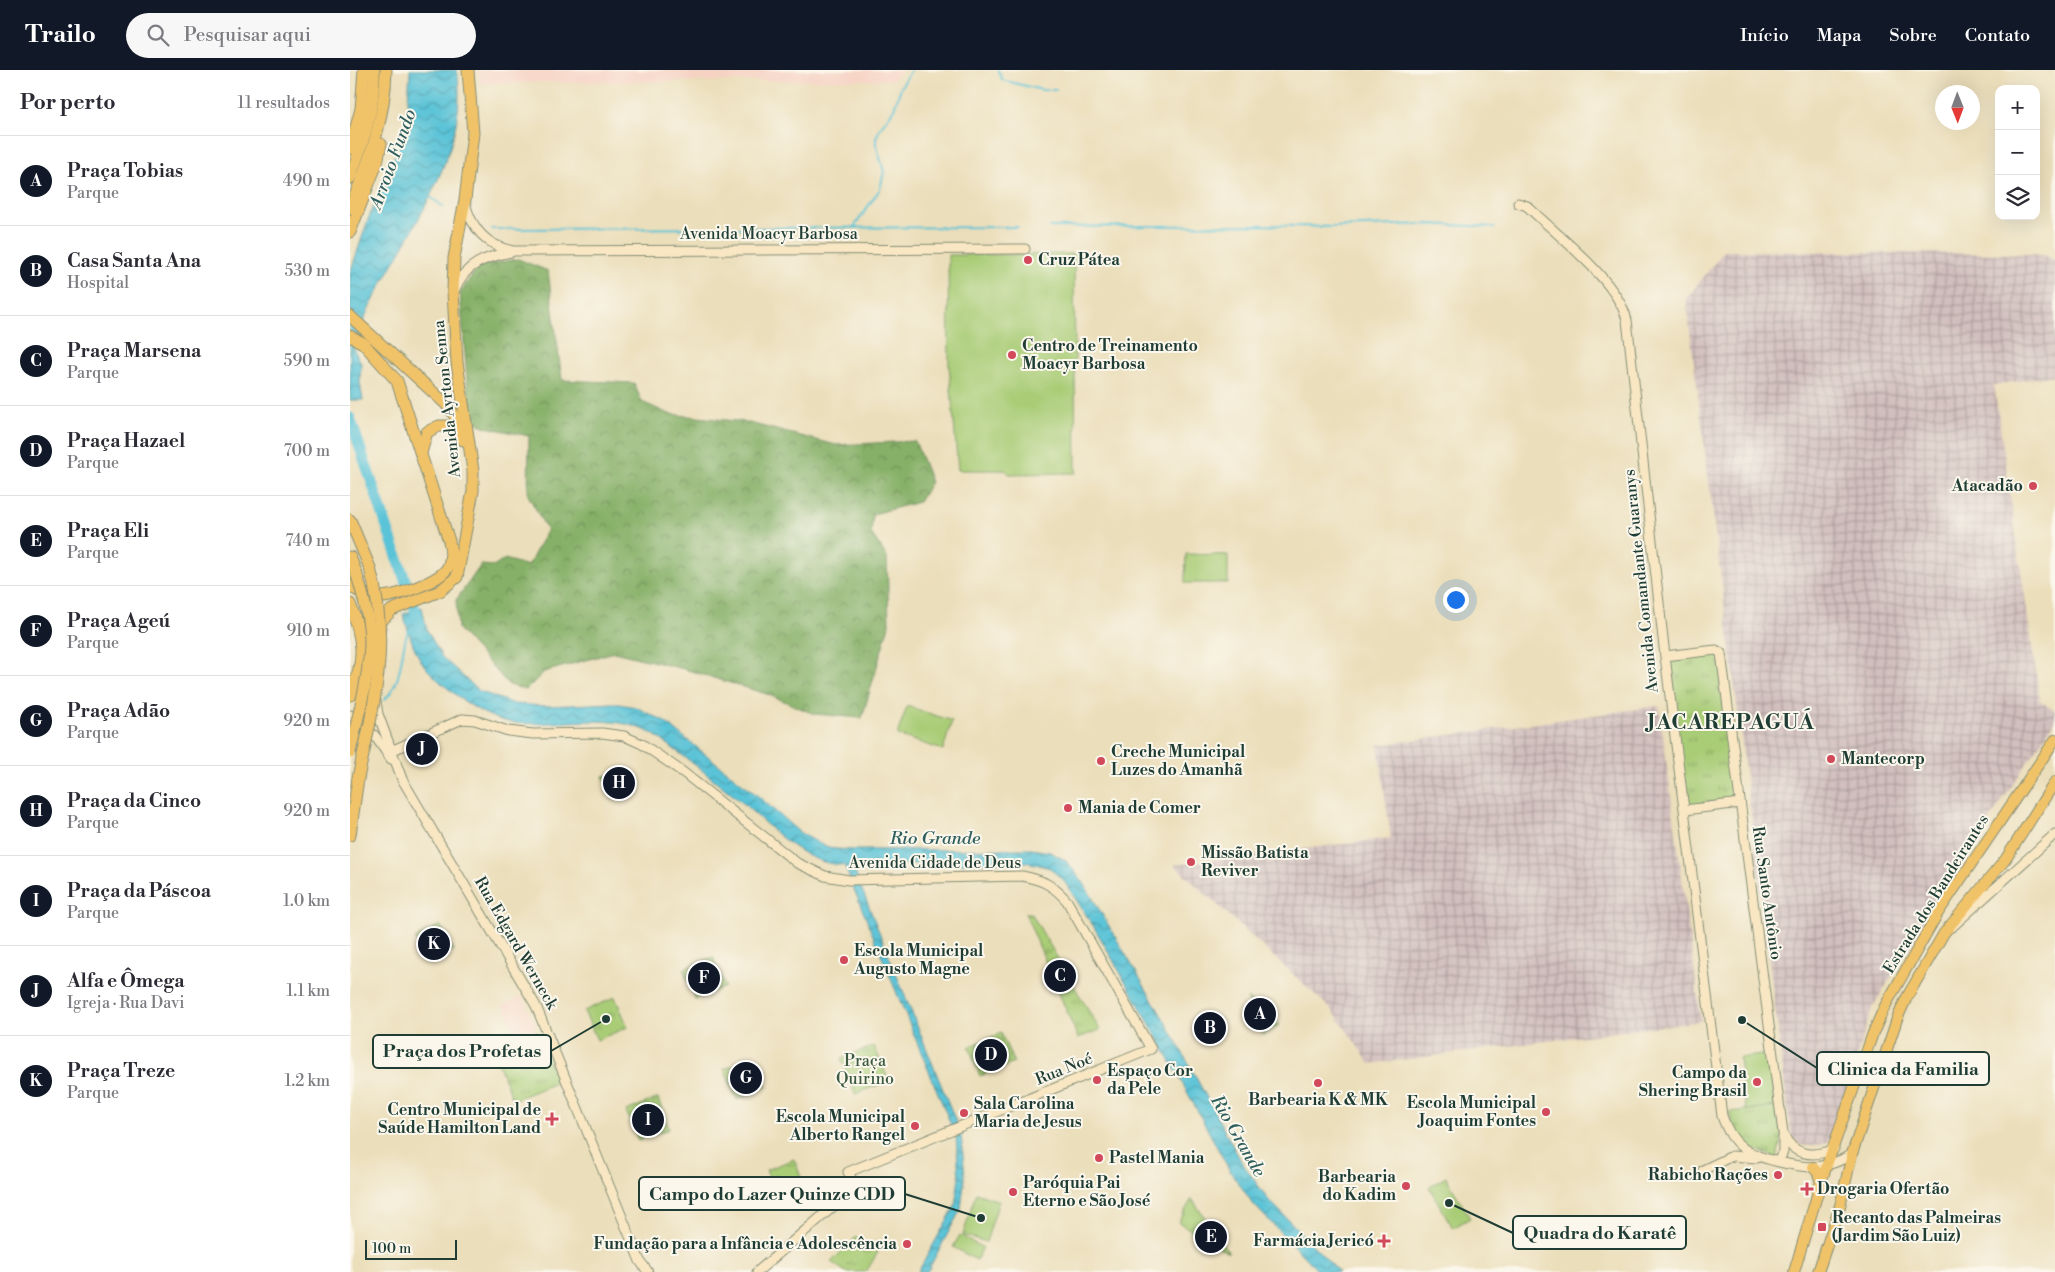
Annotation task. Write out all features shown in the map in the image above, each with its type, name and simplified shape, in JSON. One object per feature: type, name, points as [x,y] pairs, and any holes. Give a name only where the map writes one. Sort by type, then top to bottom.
[{"type":"highway","points":[[350,149],[361,109],[364,70]]},
{"type":"highway","points":[[350,178],[364,138],[372,107],[374,70]]},
{"type":"highway","points":[[350,232],[381,148],[381,122],[386,70]]},
{"type":"highway","name":"Avenida Ayrton Senna","points":[[382,620],[398,606],[440,591],[452,582],[460,571],[473,491],[473,471],[466,434],[457,362],[454,292],[454,258],[465,200],[473,133],[468,70]]},
{"type":"highway","points":[[350,208],[368,166],[381,122]]},
{"type":"highway","points":[[350,316],[446,404],[466,434]]},
{"type":"highway","points":[[350,336],[363,343],[384,364],[396,380],[404,397],[420,457],[449,541],[450,553],[447,568],[434,580],[380,597],[360,593],[350,585]]},
{"type":"highway","points":[[420,457],[422,444],[427,432],[439,426],[451,426],[455,429],[470,452]]},
{"type":"highway","points":[[350,520],[370,568],[376,588],[382,640],[377,686],[358,778],[350,835]]},
{"type":"highway","points":[[350,557],[366,607],[370,642],[366,679],[350,754]]},
{"type":"highway","points":[[350,604],[361,643],[358,675],[350,690]]},
{"type":"highway","name":"Rua Edgard Werneck","points":[[374,673],[382,620]]},
{"type":"highway","points":[[350,695],[366,687],[374,673]]},
{"type":"main road","name":"Estrada dos Bandeirantes","points":[[1794,1272],[1821,1182],[1829,1164],[1873,1033],[1896,986],[1962,874],[2055,740]]},
{"type":"main road","name":"Estrada dos Bandeirantes","points":[[1818,1272],[1840,1206],[1852,1154],[1897,1019],[1944,933],[2005,860],[2055,782]]},
{"type":"main road","points":[[1813,1167],[1818,1173],[1821,1182]]},
{"type":"street","name":"Avenida Moacyr Barbosa","points":[[465,200],[471,221],[481,235],[497,246],[513,251],[1024,249]]},
{"type":"street","name":"Avenida Comandante Guaranys","points":[[1518,203],[1527,206],[1571,247],[1620,300],[1624,308],[1664,656],[1685,810],[1722,1116],[1726,1127],[1741,1147],[1768,1159],[1813,1167],[1829,1164],[1852,1154]]},
{"type":"street","name":"Avenida Moacyr Barbosa","points":[[454,292],[465,272],[476,263],[513,251]]},
{"type":"street","name":"Rua Santo Antônio","points":[[1664,656],[1716,650],[1721,653],[1783,1133],[1784,1148],[1779,1160]]},
{"type":"street","name":"Rua Edgard Werneck","points":[[374,673],[378,714],[396,766],[536,1006],[640,1260]]},
{"type":"street","points":[[350,715],[375,736],[396,766]]},
{"type":"street","name":"Avenida Cidade de Deus","points":[[392,751],[462,719],[475,720],[508,731],[533,734],[616,734],[642,744],[684,773],[797,863],[826,876],[849,880],[1022,876],[1042,880],[1050,884],[1071,908],[1151,1049]]},
{"type":"street","points":[[1685,810],[1740,803]]},
{"type":"street","name":"Estrada dos Bandeirantes","points":[[1944,933],[1975,908],[2055,834]]},
{"type":"street","name":"Rua Noé","points":[[756,1272],[856,1187],[848,1172],[962,1128],[1151,1049]]},
{"type":"street","points":[[1783,1133],[1789,1145],[1798,1151],[1815,1154],[1834,1149]]},
{"type":"street","points":[[1798,1151],[1792,1156],[1798,1164]]},
{"type":"street","points":[[1703,1170],[1732,1156],[1768,1159]]},
{"type":"street","points":[[640,1260],[641,1272]]},
{"type":"street","points":[[640,1260],[648,1272]]},
{"type":"shaded area","points":[[478,70],[903,70],[893,80],[480,83]]},
{"type":"shaded area","points":[[1724,251],[2031,254],[2046,256],[2055,261],[2055,375],[1994,385],[2040,701],[2055,711],[2055,721],[1965,857],[1872,1008],[1832,1137],[1827,1143],[1813,1146],[1800,1145],[1791,1134],[1686,299]]},
{"type":"shaded area","points":[[1659,706],[1701,1021],[1370,1064],[1333,1011],[1174,865],[1391,838],[1378,745]]},
{"type":"shaded area","points":[[520,997],[523,998],[537,1031],[518,1040],[504,1005]]},
{"type":"green space","name":"Centro de Treinamento Moacyr Barbosa","points":[[1074,254],[1076,473],[1009,474],[1005,470],[958,470],[949,366],[948,255]]},
{"type":"green space","points":[[518,259],[548,271],[562,380],[634,383],[642,402],[669,414],[745,422],[836,445],[915,441],[931,482],[919,502],[873,514],[871,533],[887,557],[889,625],[862,718],[814,714],[770,695],[684,669],[614,652],[544,672],[526,690],[509,685],[458,629],[456,600],[481,565],[495,566],[505,559],[528,566],[547,530],[528,495],[529,436],[485,427],[470,418],[460,292],[479,266]]},
{"type":"green space","points":[[1186,554],[1228,555],[1228,583],[1185,583]]},
{"type":"green space","points":[[1709,651],[1721,657],[1736,799],[1686,806],[1665,656]]},
{"type":"green space","points":[[907,706],[952,721],[943,750],[897,735]]},
{"type":"green space","points":[[623,775],[639,790],[614,800],[603,776]]},
{"type":"green space","points":[[1025,913],[1031,913],[1100,1030],[1078,1038]]},
{"type":"green space","points":[[440,925],[454,950],[429,964],[415,939]]},
{"type":"green space","points":[[713,957],[725,987],[695,999],[683,969]]},
{"type":"green space","points":[[615,997],[628,1027],[597,1040],[584,1011]]},
{"type":"green space","points":[[1247,998],[1279,1025],[1263,1035]]},
{"type":"green space","points":[[537,1031],[558,1082],[513,1100],[493,1051]]},
{"type":"green space","points":[[1001,1033],[1014,1063],[980,1076],[969,1047]]},
{"type":"green space","name":"Praça Quirino","points":[[874,1046],[889,1081],[855,1094],[841,1058]]},
{"type":"green space","name":"Campo da Shering Brasil","points":[[1769,1054],[1775,1106],[1746,1110],[1739,1058]]},
{"type":"green space","points":[[756,1058],[767,1087],[737,1100],[724,1069]]},
{"type":"green space","points":[[658,1098],[669,1129],[638,1140],[626,1111]]},
{"type":"green space","points":[[1777,1107],[1782,1135],[1777,1158],[1745,1146],[1735,1136],[1729,1112]]},
{"type":"green space","points":[[794,1159],[803,1182],[779,1202],[766,1170]]},
{"type":"green space","points":[[1446,1177],[1470,1218],[1453,1228],[1429,1187]]},
{"type":"green space","points":[[976,1193],[999,1201],[986,1242],[963,1235]]},
{"type":"green space","points":[[1192,1199],[1229,1253],[1178,1222]]},
{"type":"green space","points":[[960,1235],[983,1248],[976,1260],[953,1247]]},
{"type":"green space","points":[[856,1237],[878,1252],[866,1272],[846,1272],[831,1262]]},
{"type":"water","points":[[410,70],[457,70],[459,102],[454,134],[429,198],[365,317],[354,350],[361,363],[360,383],[363,400],[350,400],[350,273],[369,217],[399,145],[407,114]]},
{"type":"water","points":[[422,607],[427,630],[442,657],[479,691],[514,704],[547,706],[613,703],[636,707],[665,722],[758,796],[799,832],[822,845],[836,849],[858,850],[1031,849],[1050,852],[1065,860],[1083,882],[1172,1033],[1241,1161],[1267,1198],[1339,1272],[1319,1272],[1254,1205],[1230,1171],[1159,1040],[1094,927],[1064,881],[1050,868],[1028,862],[852,865],[961,1134],[965,1176],[961,1209],[927,1272],[918,1272],[955,1206],[959,1177],[956,1137],[844,865],[828,863],[798,850],[697,767],[659,738],[643,729],[626,724],[589,721],[533,724],[507,722],[468,704],[434,676],[420,660],[403,614]]},
{"type":"waterway","points":[[854,227],[880,189],[884,172],[876,138],[880,128],[894,109],[901,87],[911,70]]},
{"type":"waterway","points":[[998,70],[1002,80],[1042,90],[1056,90]]},
{"type":"waterway","points":[[430,197],[444,207]]},
{"type":"waterway","points":[[1050,227],[1261,225],[1332,227],[1427,224],[1495,227]]},
{"type":"waterway","points":[[492,229],[1018,227]]},
{"type":"waterway","name":"Arroio Fundo","points":[[350,418],[420,624]]},
{"type":"waterway","points":[[384,700],[395,685],[398,677],[408,631]]},
{"type":"place","name":"Cruz Pátea","points":[[1028,260]]},
{"type":"place","name":"Centro de Treinamento Moacyr Barbosa","points":[[1012,355]]},
{"type":"place","name":"Atacadão","points":[[2033,486]]},
{"type":"place","name":"Alfa e Ômega","points":[[422,749]]},
{"type":"place","name":"Mantecorp","points":[[1831,759]]},
{"type":"place","name":"Creche Municipal Luzes do Amanhã","points":[[1101,761]]},
{"type":"place","name":"Praça da Cinco","points":[[619,783]]},
{"type":"place","name":"Mania de Comer","points":[[1068,808]]},
{"type":"place","name":"Missão Batista Reviver","points":[[1191,862]]},
{"type":"place","name":"Praça Treze","points":[[434,944]]},
{"type":"place","name":"Escola Municipal Augusto Magne","points":[[844,960]]},
{"type":"place","name":"Praça Marsena","points":[[1060,976]]},
{"type":"place","name":"Praça Ageú","points":[[704,978]]},
{"type":"place","name":"Praça Tobias","points":[[1260,1014]]},
{"type":"place","name":"Praça dos Profetas","points":[[606,1019]]},
{"type":"place","name":"Clinica da Familia","points":[[1742,1020]]},
{"type":"place","name":"Casa Santa Ana","points":[[1210,1028]]},
{"type":"place","name":"Praça Hazael","points":[[991,1055]]},
{"type":"place","name":"Praça Adão","points":[[746,1078]]},
{"type":"place","name":"Espaço Cor da Pele","points":[[1097,1080]]},
{"type":"place","name":"Campo da Shering Brasil","points":[[1757,1082]]},
{"type":"place","name":"Barbearia K & MK","points":[[1318,1083]]},
{"type":"place","name":"Escola Municipal Joaquim Fontes","points":[[1546,1112]]},
{"type":"place","name":"Sala Carolina Maria de Jesus","points":[[964,1113]]},
{"type":"place","name":"Centro Municipal de Saúde Hamilton Land","points":[[552,1119]]},
{"type":"place","name":"Praça da Páscoa","points":[[648,1120]]},
{"type":"place","name":"Escola Municipal Alberto Rangel","points":[[915,1126]]},
{"type":"place","name":"Pastel Mania","points":[[1099,1158]]},
{"type":"place","name":"Rabicho Rações","points":[[1778,1175]]},
{"type":"place","name":"Barbearia do Kadim","points":[[1406,1186]]},
{"type":"place","name":"Drogaria Ofertão","points":[[1807,1189]]},
{"type":"place","name":"Paróquia Pai Eterno e São José","points":[[1013,1192]]},
{"type":"place","name":"Quadra do Karatê","points":[[1449,1203]]},
{"type":"place","name":"Campo do Lazer Quinze CDD","points":[[981,1218]]},
{"type":"place","name":"Recanto das Palmeiras (Jardim São Luiz)","points":[[1822,1227]]},
{"type":"place","name":"Praça Eli","points":[[1211,1237]]},
{"type":"place","name":"Farmácia Jericó","points":[[1384,1241]]},
{"type":"place","name":"Fundação para a Infância e Adolescência","points":[[907,1244]]},
{"type":"district","name":"JACAREPAGUÁ","points":[[1731,723]]},
{"type":"water label","name":"Rio Grande","points":[[935,838]]},
{"type":"water label","name":"Rio Grande","points":[[1238,1136]]}]
